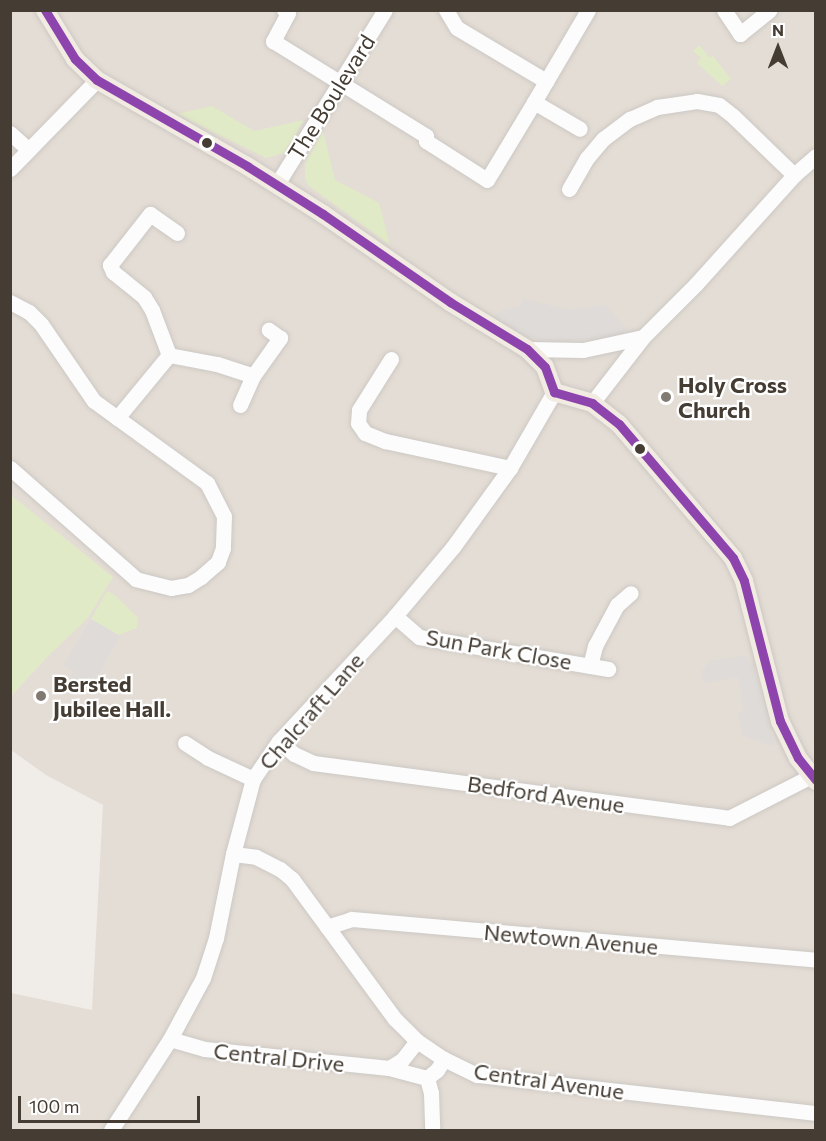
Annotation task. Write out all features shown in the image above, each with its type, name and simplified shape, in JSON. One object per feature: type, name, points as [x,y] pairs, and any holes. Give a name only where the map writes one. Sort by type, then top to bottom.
[{"type":"main road","points":[[45,10],[75,59],[97,80],[277,184],[450,303],[527,349],[545,367],[554,392],[592,403],[619,424],[733,558],[744,581],[780,721],[798,758],[813,779]]},
{"type":"street","points":[[284,10],[288,13],[273,41],[426,136],[426,141],[487,180],[588,10]]},
{"type":"street","name":"The Boulevard","points":[[277,184],[385,10]]},
{"type":"street","points":[[446,10],[457,27],[546,81]]},
{"type":"street","points":[[724,10],[740,34],[770,10]]},
{"type":"street","points":[[10,169],[97,80]]},
{"type":"street","points":[[568,189],[587,158],[603,139],[630,119],[657,107],[696,101],[719,105],[794,175]]},
{"type":"street","points":[[534,102],[580,129]]},
{"type":"street","points":[[10,133],[29,150]]},
{"type":"street","points":[[592,403],[643,337],[696,284],[794,175],[816,156]]},
{"type":"street","points":[[169,355],[152,310],[144,297],[113,272],[110,265],[150,214],[177,233]]},
{"type":"street","points":[[10,302],[29,312],[41,324],[94,401],[207,483],[219,500],[224,516],[223,548],[218,561],[201,578],[188,585],[171,588],[154,586],[135,579],[10,468]]},
{"type":"street","points":[[240,405],[253,376],[280,338],[269,330]]},
{"type":"street","points":[[527,349],[583,350],[643,337]]},
{"type":"street","points":[[169,355],[218,364],[253,376]]},
{"type":"street","points":[[117,418],[169,355]]},
{"type":"street","points":[[391,358],[359,410],[358,423],[365,433],[385,441],[510,468]]},
{"type":"street","name":"Chalcraft Lane","points":[[111,1131],[170,1039],[203,978],[213,948],[252,779],[279,741],[395,616],[453,547],[510,468],[554,392]]},
{"type":"street","points":[[590,666],[595,646],[617,605],[631,593]]},
{"type":"street","name":"Sun Park Close","points":[[395,616],[419,637],[608,669]]},
{"type":"street","name":"Bedford Avenue","points":[[279,741],[294,754],[313,763],[729,818],[813,779]]},
{"type":"street","points":[[185,744],[252,779]]},
{"type":"street","name":"Central Avenue","points":[[233,854],[256,857],[280,869],[296,883],[389,1012],[417,1041],[444,1059],[477,1075],[816,1113]]},
{"type":"street","name":"Newtown Avenue","points":[[327,927],[351,919],[816,960]]},
{"type":"street","name":"Central Drive","points":[[170,1039],[205,1049],[389,1068],[406,1064],[417,1041]]},
{"type":"street","points":[[427,1078],[437,1070],[444,1059]]},
{"type":"street","points":[[406,1064],[427,1078],[431,1093],[432,1131]]},
{"type":"shaded area","points":[[11,11],[815,11],[815,1130],[11,1130],[11,993],[92,1010],[103,805],[46,775],[11,750],[11,696],[44,660],[11,495]]},
{"type":"shaded area","points":[[524,299],[569,310],[606,305],[629,332],[604,339],[555,342],[527,337],[492,317],[501,311],[519,306]]},
{"type":"shaded area","points":[[91,619],[120,636],[100,672],[85,689],[70,678],[74,672],[64,665]]},
{"type":"shaded area","points":[[746,655],[748,662],[753,662],[775,747],[743,736],[737,713],[744,711],[738,677],[704,683],[701,671],[710,661]]},
{"type":"green space","points":[[699,45],[710,58],[713,56],[731,79],[722,86],[697,63],[701,58],[693,51]]},
{"type":"green space","points":[[212,106],[254,131],[304,120],[284,153],[266,158],[177,114]]},
{"type":"green space","points":[[323,131],[335,180],[379,203],[390,245],[309,186],[305,179],[305,164]]},
{"type":"green space","points":[[11,495],[113,577],[88,618],[44,660],[11,696]]},
{"type":"green space","points":[[107,591],[116,596],[138,618],[137,628],[118,635],[91,619]]},
{"type":"transit line","points":[[45,10],[75,59],[97,80],[247,166],[323,214],[450,302],[527,349],[545,367],[554,392],[592,403],[619,424],[733,558],[744,581],[780,721],[798,758],[816,780]]},
{"type":"place","name":"Holy Cross Church","points":[[666,397]]},
{"type":"place","name":"Bersted Jubilee Hall.","points":[[41,696]]}]
